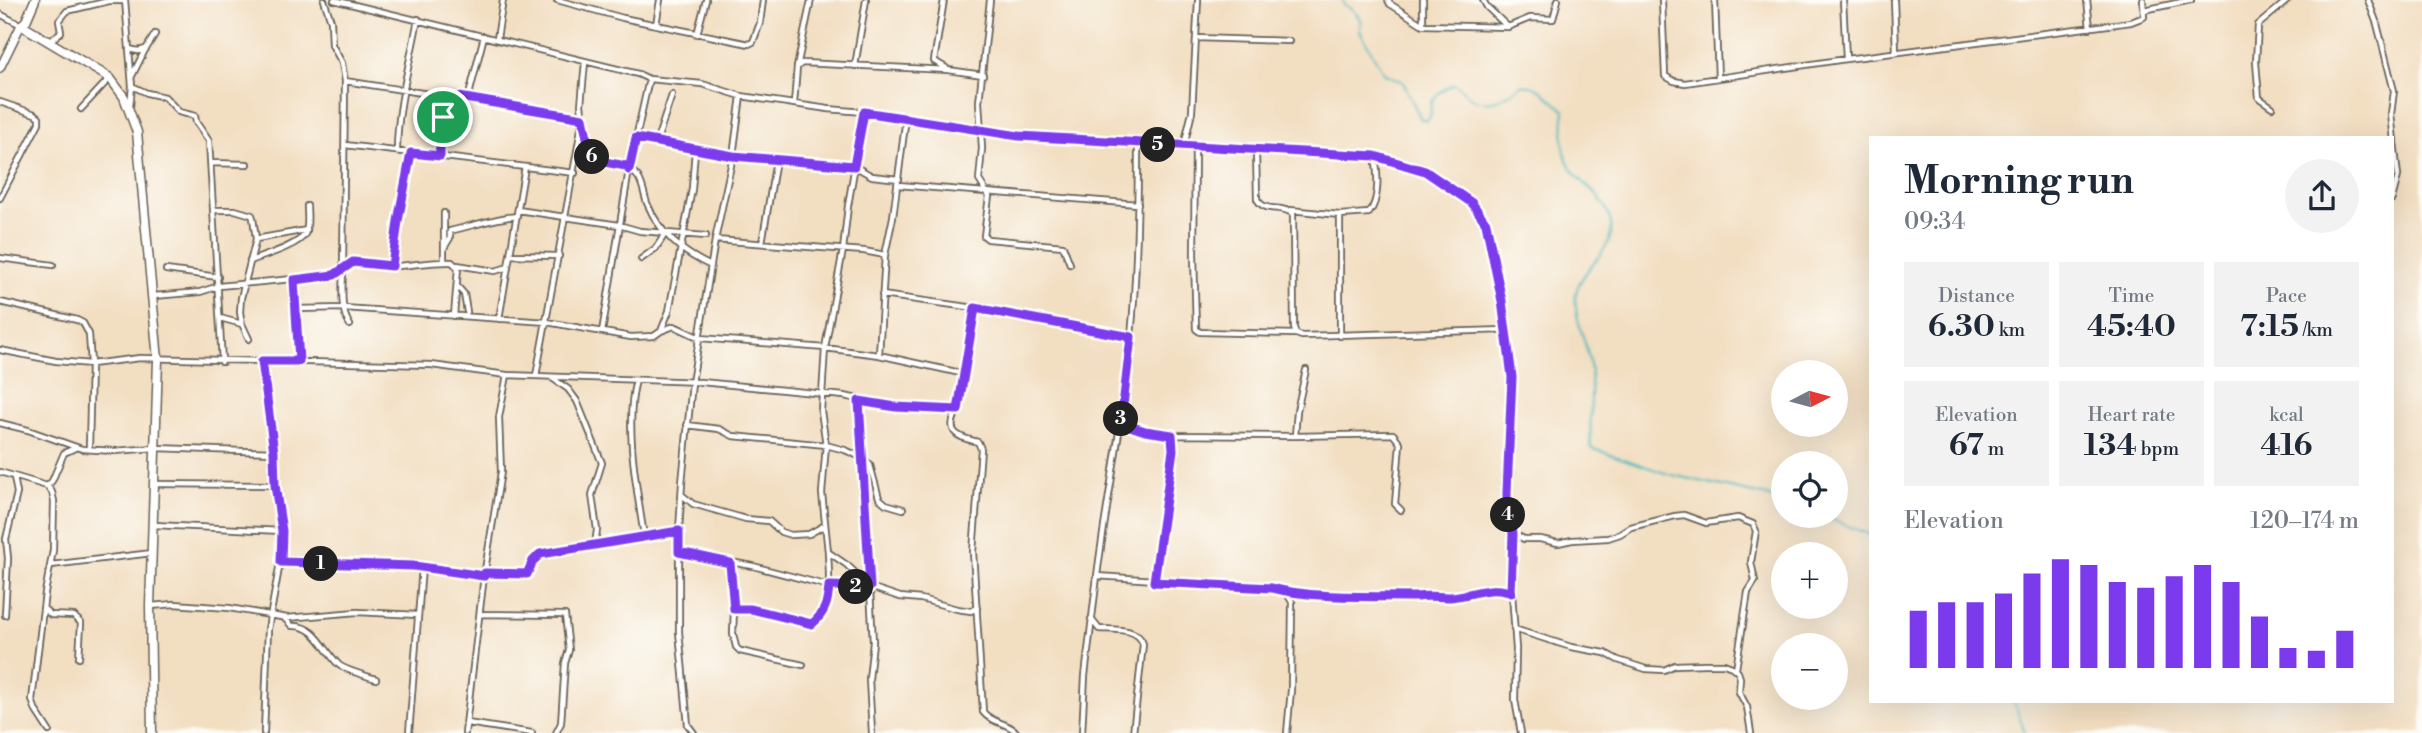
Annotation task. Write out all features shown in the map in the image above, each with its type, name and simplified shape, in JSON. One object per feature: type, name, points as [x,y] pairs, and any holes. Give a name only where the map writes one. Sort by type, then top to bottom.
[{"type":"highway","points":[[35,0],[26,21],[21,25],[110,78],[130,108],[137,132],[158,360],[150,606],[152,733]]},
{"type":"main road","points":[[0,68],[21,25]]},
{"type":"street","points":[[50,42],[61,32],[59,21],[67,11],[125,0],[132,86],[130,108]]},
{"type":"street","points":[[324,0],[331,21],[332,45],[342,63],[345,81],[343,267],[345,318],[350,325]]},
{"type":"street","points":[[334,0],[638,74],[649,79],[702,83],[741,96],[906,117],[1019,136],[1375,156],[1425,171],[1472,203],[1486,223],[1506,330],[1512,377],[1507,506],[1513,533],[1511,593],[1516,649],[1516,700],[1521,733]]},
{"type":"street","points":[[496,39],[503,0]]},
{"type":"street","points":[[557,0],[656,25],[749,44],[753,42],[760,23],[763,0]]},
{"type":"street","points":[[656,25],[660,0]]},
{"type":"street","points":[[697,34],[706,0]]},
{"type":"street","points":[[794,104],[797,67],[811,0]]},
{"type":"street","points":[[855,66],[866,0]]},
{"type":"street","points":[[944,0],[934,61],[948,70]]},
{"type":"street","points":[[990,0],[979,92],[982,148],[979,180],[989,196],[984,236],[988,239],[1063,246],[1070,264]]},
{"type":"street","points":[[1184,146],[1192,112],[1198,0]]},
{"type":"street","points":[[1388,0],[1423,25],[1508,27],[1530,18],[1553,19],[1558,0]]},
{"type":"street","points":[[1423,0],[1423,25]]},
{"type":"street","points":[[1483,0],[1508,27]]},
{"type":"street","points":[[1662,0],[1665,76],[1685,83],[1896,52],[2131,22],[2144,17],[2143,0]]},
{"type":"street","points":[[1714,0],[1718,78]]},
{"type":"street","points":[[1843,0],[1846,59]]},
{"type":"street","points":[[1894,0],[1896,52]]},
{"type":"street","points":[[2087,0],[2090,28]]},
{"type":"street","points":[[2144,10],[2191,0]]},
{"type":"street","points":[[2272,107],[2259,98],[2256,62],[2258,25],[2288,0]]},
{"type":"street","points":[[2368,0],[2394,91],[2391,114],[2393,136]]},
{"type":"street","points":[[0,14],[21,25]]},
{"type":"street","points":[[397,151],[397,121],[418,19]]},
{"type":"street","points":[[131,76],[155,33]]},
{"type":"street","points":[[468,99],[484,36]]},
{"type":"street","points":[[1197,38],[1289,41]]},
{"type":"street","points":[[130,49],[146,49]]},
{"type":"street","points":[[585,62],[581,105],[594,160],[626,166],[640,181],[652,213],[665,234],[687,254],[710,266]]},
{"type":"street","points":[[797,67],[802,64],[855,66],[948,70],[983,75]]},
{"type":"street","points":[[81,109],[110,78]]},
{"type":"street","points":[[602,332],[629,170],[649,79]]},
{"type":"street","points":[[345,81],[404,88],[583,118]]},
{"type":"street","points":[[132,86],[165,97],[179,112],[195,116],[209,141],[222,362]]},
{"type":"street","points":[[656,143],[672,95]]},
{"type":"street","points":[[694,733],[688,725],[679,632],[681,494],[692,383],[710,266],[733,156],[741,96]]},
{"type":"street","points":[[440,156],[439,126],[459,97]]},
{"type":"street","points":[[0,102],[39,117],[39,123],[0,198]]},
{"type":"street","points":[[734,609],[751,609],[812,624],[821,617],[828,601],[828,552],[822,493],[826,445],[821,411],[825,348],[844,250],[854,166],[864,112]]},
{"type":"street","points":[[879,355],[886,255],[906,117]]},
{"type":"street","points":[[536,376],[583,118]]},
{"type":"street","points":[[636,138],[733,156],[854,166],[872,176],[898,182],[1138,204]]},
{"type":"street","points":[[2394,141],[2398,176],[2394,191]]},
{"type":"street","points":[[1082,733],[1084,676],[1100,546],[1121,423],[1131,337],[1138,204],[1138,144]]},
{"type":"street","points":[[345,145],[575,173]]},
{"type":"street","points":[[1195,147],[1194,255],[1196,329],[1200,332],[1340,336],[1506,330]]},
{"type":"street","points":[[662,331],[685,233],[695,149]]},
{"type":"street","points":[[1256,150],[1257,199],[1264,208],[1340,215],[1369,214],[1374,207],[1378,171],[1375,156]]},
{"type":"street","points":[[392,266],[411,153]]},
{"type":"street","points":[[762,243],[776,160]]},
{"type":"street","points":[[211,163],[247,164]]},
{"type":"street","points":[[499,319],[525,167]]},
{"type":"street","points":[[250,262],[287,247],[303,236],[307,230],[307,206]]},
{"type":"street","points":[[213,210],[235,210],[252,215],[256,239],[241,298],[242,324],[249,339]]},
{"type":"street","points":[[1289,210],[1293,214],[1296,334]]},
{"type":"street","points":[[444,213],[444,262]]},
{"type":"street","points":[[444,248],[450,238],[450,231],[517,213],[566,217],[640,231],[706,236]]},
{"type":"street","points":[[1340,215],[1340,336]]},
{"type":"street","points":[[256,239],[307,230]]},
{"type":"street","points":[[642,259],[656,248],[665,234]]},
{"type":"street","points":[[715,240],[886,255]]},
{"type":"street","points":[[510,255],[559,256]]},
{"type":"street","points":[[0,258],[53,265]]},
{"type":"street","points":[[154,296],[200,292],[219,286],[334,275],[353,262],[392,266],[444,262],[495,271],[505,268]]},
{"type":"street","points":[[454,316],[456,264]]},
{"type":"street","points":[[166,270],[218,277]]},
{"type":"street","points":[[294,280],[299,361]]},
{"type":"street","points":[[456,285],[464,294],[467,312]]},
{"type":"street","points":[[882,295],[975,308],[1131,337]]},
{"type":"street","points":[[0,302],[51,312],[83,323],[89,334],[91,364],[89,448]]},
{"type":"street","points":[[297,309],[344,308],[547,322],[631,337],[654,336],[674,326]]},
{"type":"street","points":[[975,308],[958,410],[951,424],[958,435],[978,442],[981,449],[973,552],[984,712],[988,718],[1014,729],[1017,733]]},
{"type":"street","points":[[220,317],[242,324]]},
{"type":"street","points":[[666,319],[674,326],[700,338],[879,355],[965,374]]},
{"type":"street","points":[[0,350],[56,361],[91,364],[140,358],[431,365],[507,375],[692,383],[822,394],[896,407],[958,410]]},
{"type":"street","points":[[262,361],[282,531],[281,562],[265,657],[264,733]]},
{"type":"street","points":[[1295,436],[1297,411],[1306,370]]},
{"type":"street","points":[[465,733],[484,574],[501,472],[499,417],[507,375]]},
{"type":"street","points":[[551,377],[568,389],[577,401],[602,463],[592,495],[597,530],[595,544]]},
{"type":"street","points":[[636,380],[630,402],[636,486],[644,536]]},
{"type":"street","points":[[859,401],[873,642],[869,679],[869,712],[873,733]]},
{"type":"street","points":[[0,423],[76,447],[114,451],[156,448],[274,452]]},
{"type":"street","points":[[1121,423],[1145,431],[1172,435],[1385,434],[1397,437],[1400,443],[1395,504],[1401,509]]},
{"type":"street","points":[[687,425],[719,429],[733,436],[826,445],[861,457],[870,465],[879,498],[886,504],[903,509]]},
{"type":"street","points":[[1154,582],[1173,450],[1172,435]]},
{"type":"street","points":[[47,486],[52,481],[64,453],[76,447]]},
{"type":"street","points":[[0,472],[47,486],[54,501],[51,565],[32,700],[36,712],[49,731]]},
{"type":"street","points":[[5,615],[8,558],[6,539],[17,493],[15,477]]},
{"type":"street","points":[[17,493],[28,481]]},
{"type":"street","points":[[155,484],[275,485]]},
{"type":"street","points":[[681,494],[693,504],[746,519],[769,521],[791,535],[809,534],[825,525]]},
{"type":"street","points":[[1513,533],[1524,539],[1540,538],[1558,543],[1608,538],[1631,527],[1684,515],[1706,523],[1738,518],[1754,524],[1755,548],[1751,562],[1755,581],[1748,592],[1736,669],[1740,678],[1739,692],[1749,715],[1751,733]]},
{"type":"street","points":[[153,525],[282,531]]},
{"type":"street","points":[[281,562],[527,574],[540,554],[679,531]]},
{"type":"street","points":[[679,552],[753,566],[829,586],[870,587],[900,597],[921,599],[957,609],[971,611],[977,608]]},
{"type":"street","points":[[828,552],[847,565],[870,587]]},
{"type":"street","points":[[51,565],[152,553]]},
{"type":"street","points":[[730,563],[736,647],[740,651],[803,665]]},
{"type":"street","points":[[410,733],[422,567]]},
{"type":"street","points":[[1097,576],[1272,588],[1330,596],[1416,597],[1430,594],[1447,597],[1499,589],[1511,593]]},
{"type":"street","points":[[1286,592],[1292,602],[1291,690],[1287,733]]},
{"type":"street","points":[[150,606],[174,604],[287,618],[357,612],[418,615]]},
{"type":"street","points":[[44,608],[51,615],[74,616],[80,622],[79,657]]},
{"type":"street","points":[[271,614],[314,634],[340,667],[376,679]]},
{"type":"street","points":[[480,614],[565,615],[569,650],[565,663],[561,723],[556,733]]},
{"type":"street","points":[[1091,619],[1099,629],[1134,633],[1141,638],[1143,644],[1133,733]]},
{"type":"street","points":[[1513,629],[1570,647],[1605,653],[1647,669],[1664,670],[1675,665],[1724,664],[1736,669]]},
{"type":"street","points":[[467,723],[532,733]]},
{"type":"street","points":[[489,727],[497,733]]},
{"type":"waterway","points":[[1343,0],[1343,4],[1353,10],[1360,19],[1360,31],[1380,67],[1385,74],[1403,82],[1421,119],[1427,121],[1431,115],[1433,100],[1453,84],[1470,97],[1484,102],[1498,100],[1522,85],[1537,87],[1564,110],[1565,154],[1571,168],[1605,206],[1611,224],[1608,241],[1581,281],[1576,296],[1578,320],[1590,367],[1591,448],[1668,474],[1771,498]]},
{"type":"waterway","points":[[1848,526],[1869,534]]},
{"type":"waterway","points":[[2014,703],[2025,733]]},
{"type":"route","points":[[459,97],[583,118],[594,160],[626,166],[629,170],[636,138],[733,156],[854,166],[864,112],[1019,136],[1375,156],[1425,171],[1472,203],[1486,223],[1502,301],[1512,377],[1507,449],[1507,506],[1513,533],[1511,593],[1499,589],[1447,597],[1430,594],[1416,597],[1330,596],[1272,588],[1154,582],[1173,450],[1172,435],[1145,431],[1121,423],[1131,337],[975,308],[958,410],[937,411],[859,401],[870,587],[829,586],[828,601],[821,617],[812,624],[751,609],[734,609],[730,563],[679,552],[679,531],[540,554],[527,574],[485,573],[484,576],[414,566],[281,562],[282,531],[262,361],[299,361],[294,280],[334,275],[353,262],[392,266],[411,153],[440,156],[439,126],[443,117],[459,97]]}]
